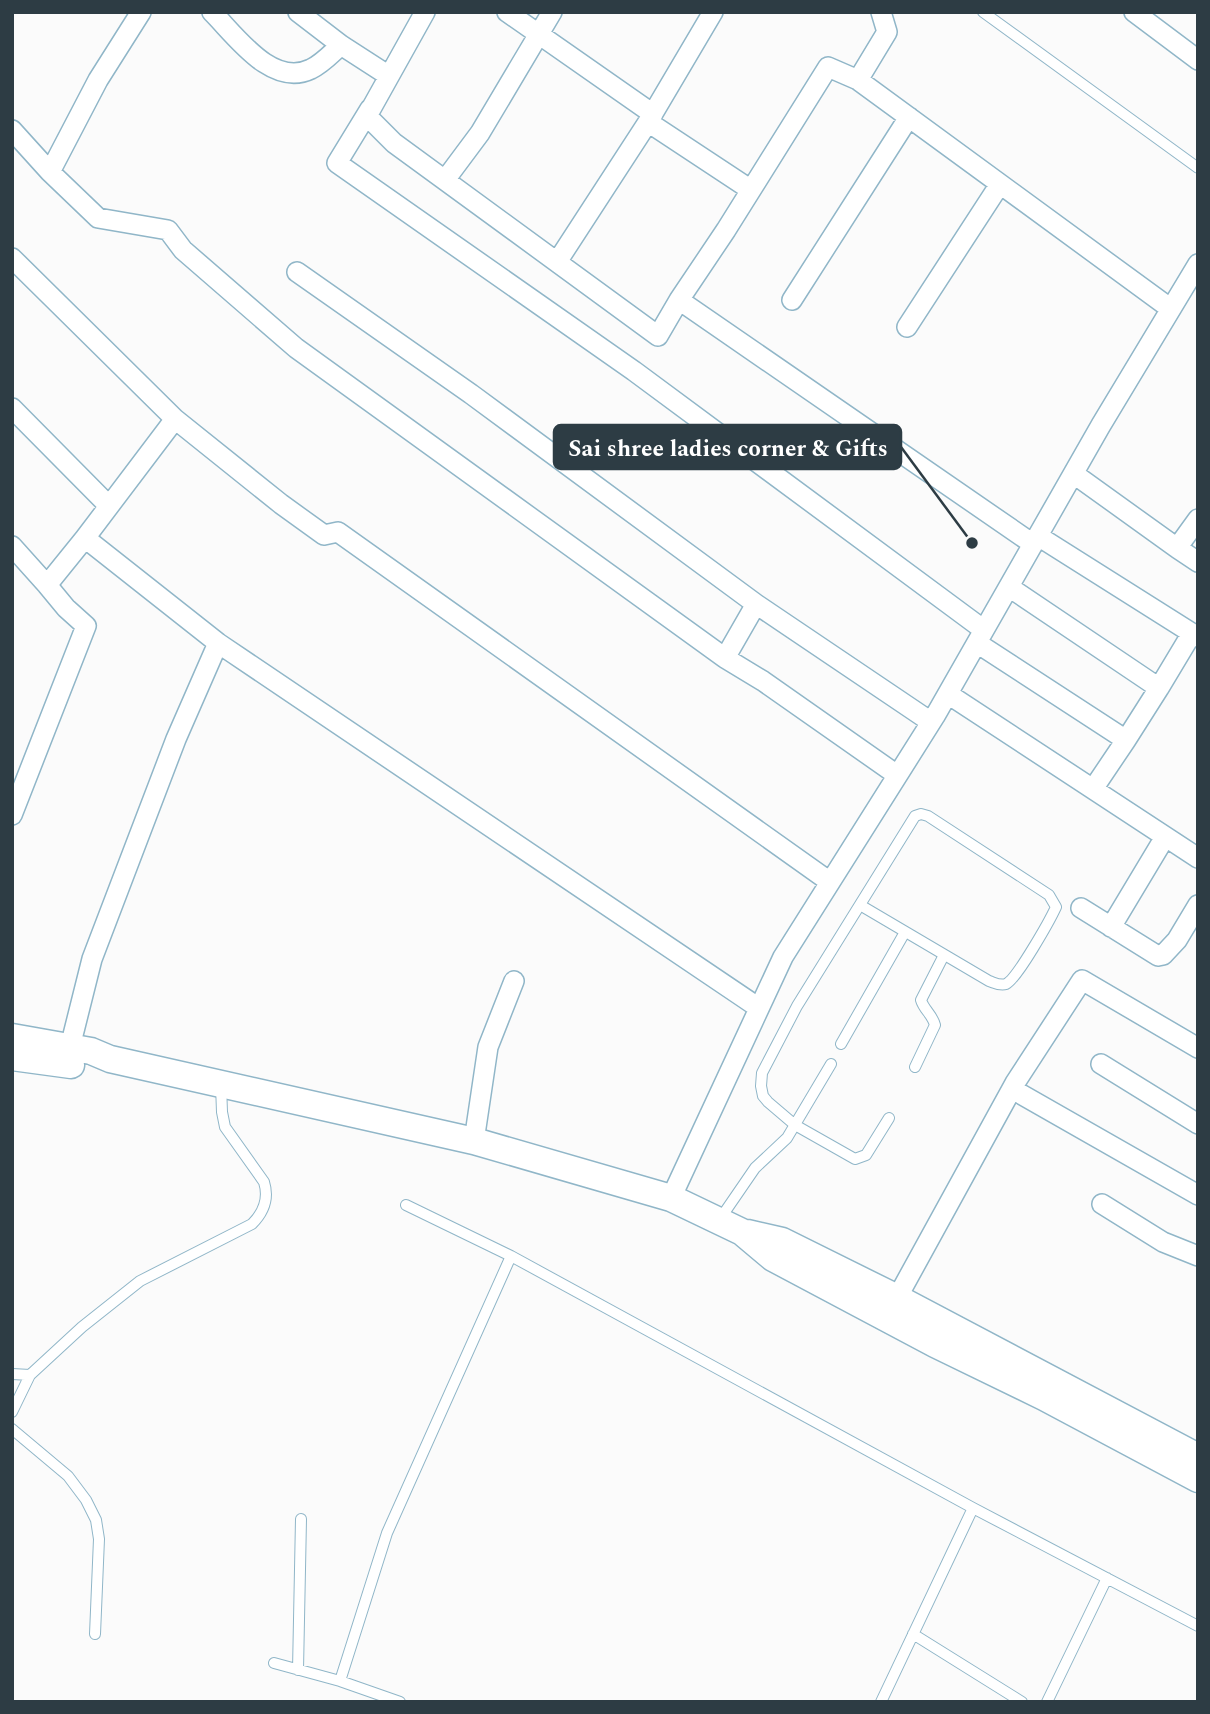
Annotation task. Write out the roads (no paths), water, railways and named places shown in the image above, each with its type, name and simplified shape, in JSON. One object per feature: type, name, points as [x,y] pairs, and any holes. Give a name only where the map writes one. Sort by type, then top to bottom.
[{"type":"street","points":[[50,172],[98,80],[141,12]]},
{"type":"street","points":[[212,12],[259,58],[275,70],[290,75],[313,68],[341,45]]},
{"type":"street","points":[[298,12],[341,45],[389,76]]},
{"type":"street","points":[[508,12],[751,190]]},
{"type":"street","points":[[445,180],[480,133],[552,12]]},
{"type":"street","points":[[557,262],[651,118],[713,12]]},
{"type":"street","points":[[858,80],[887,32],[881,12]]},
{"type":"street","points":[[1134,12],[1198,60]]},
{"type":"street","points":[[421,14],[389,76],[337,163],[634,371],[980,637],[1126,740]]},
{"type":"street","points":[[370,108],[367,116],[394,143],[658,336],[828,67],[858,80],[1171,309]]},
{"type":"street","points":[[792,300],[909,117]]},
{"type":"street","points":[[12,130],[97,218],[167,230],[183,250],[296,348],[725,658],[763,681],[897,775]]},
{"type":"street","points":[[907,327],[1000,184]]},
{"type":"street","points":[[12,258],[175,419],[281,504],[324,535],[338,532],[830,882]]},
{"type":"street","points":[[671,1198],[783,957],[948,694],[1198,264]]},
{"type":"street","points":[[297,272],[471,394],[755,604],[931,722]]},
{"type":"street","points":[[679,300],[1036,540],[1195,635],[1093,789]]},
{"type":"street","points":[[12,408],[109,506]]},
{"type":"street","points":[[47,585],[175,419]]},
{"type":"street","points":[[1074,474],[1198,562]]},
{"type":"street","points":[[1177,548],[1198,519]]},
{"type":"street","points":[[85,538],[218,643],[759,1008]]},
{"type":"street","points":[[12,546],[66,608],[86,626],[12,814]]},
{"type":"street","points":[[1009,587],[1159,688]]},
{"type":"street","points":[[725,658],[755,604]]},
{"type":"street","points":[[70,1047],[92,959],[176,739],[218,643]]},
{"type":"street","points":[[948,694],[1198,858]]},
{"type":"street","points":[[1111,928],[1165,837]]},
{"type":"street","points":[[1081,908],[1148,952],[1163,956],[1177,940],[1198,905]]},
{"type":"street","points":[[897,1298],[1012,1089],[1082,979],[1198,1048]]},
{"type":"street","points":[[474,1141],[488,1047],[514,981]]},
{"type":"street","points":[[12,1037],[91,1051],[110,1059],[474,1141],[671,1198],[730,1227],[773,1258],[1198,1479]]},
{"type":"street","points":[[12,1057],[91,1068],[110,1059]]},
{"type":"street","points":[[1101,1064],[1198,1124]]},
{"type":"street","points":[[1012,1089],[1197,1191]]},
{"type":"street","points":[[1102,1204],[1163,1242],[1198,1255]]},
{"type":"street","points":[[730,1227],[782,1241],[897,1298],[1198,1457]]},
{"type":"lane","points":[[983,12],[1198,168]]},
{"type":"lane","points":[[860,905],[989,981],[1005,984],[1017,971],[1056,907],[1053,900],[1034,885],[921,814],[915,816],[796,1006],[762,1073],[763,1096],[795,1125],[855,1159],[866,1155],[889,1118]]},
{"type":"lane","points":[[841,1044],[905,932]]},
{"type":"lane","points":[[915,1067],[926,1047],[926,1038],[935,1025],[920,1000],[944,955]]},
{"type":"lane","points":[[730,1227],[755,1168],[782,1145],[831,1064]]},
{"type":"lane","points":[[12,1412],[30,1374],[82,1327],[141,1281],[252,1224],[260,1216],[268,1193],[264,1182],[225,1127],[221,1084]]},
{"type":"lane","points":[[406,1205],[511,1256],[974,1508],[1198,1626]]},
{"type":"lane","points":[[340,1681],[387,1533],[511,1256]]},
{"type":"lane","points":[[12,1374],[30,1374]]},
{"type":"lane","points":[[12,1429],[68,1476],[86,1500],[96,1520],[99,1539],[95,1634]]},
{"type":"lane","points":[[881,1702],[974,1508]]},
{"type":"lane","points":[[298,1670],[301,1519]]},
{"type":"lane","points":[[1047,1702],[1107,1578]]},
{"type":"lane","points":[[913,1634],[1022,1702]]},
{"type":"lane","points":[[274,1663],[340,1681],[400,1702]]},
{"type":"place","name":"Sai shree ladies corner & Gifts","points":[[972,543]]}]
